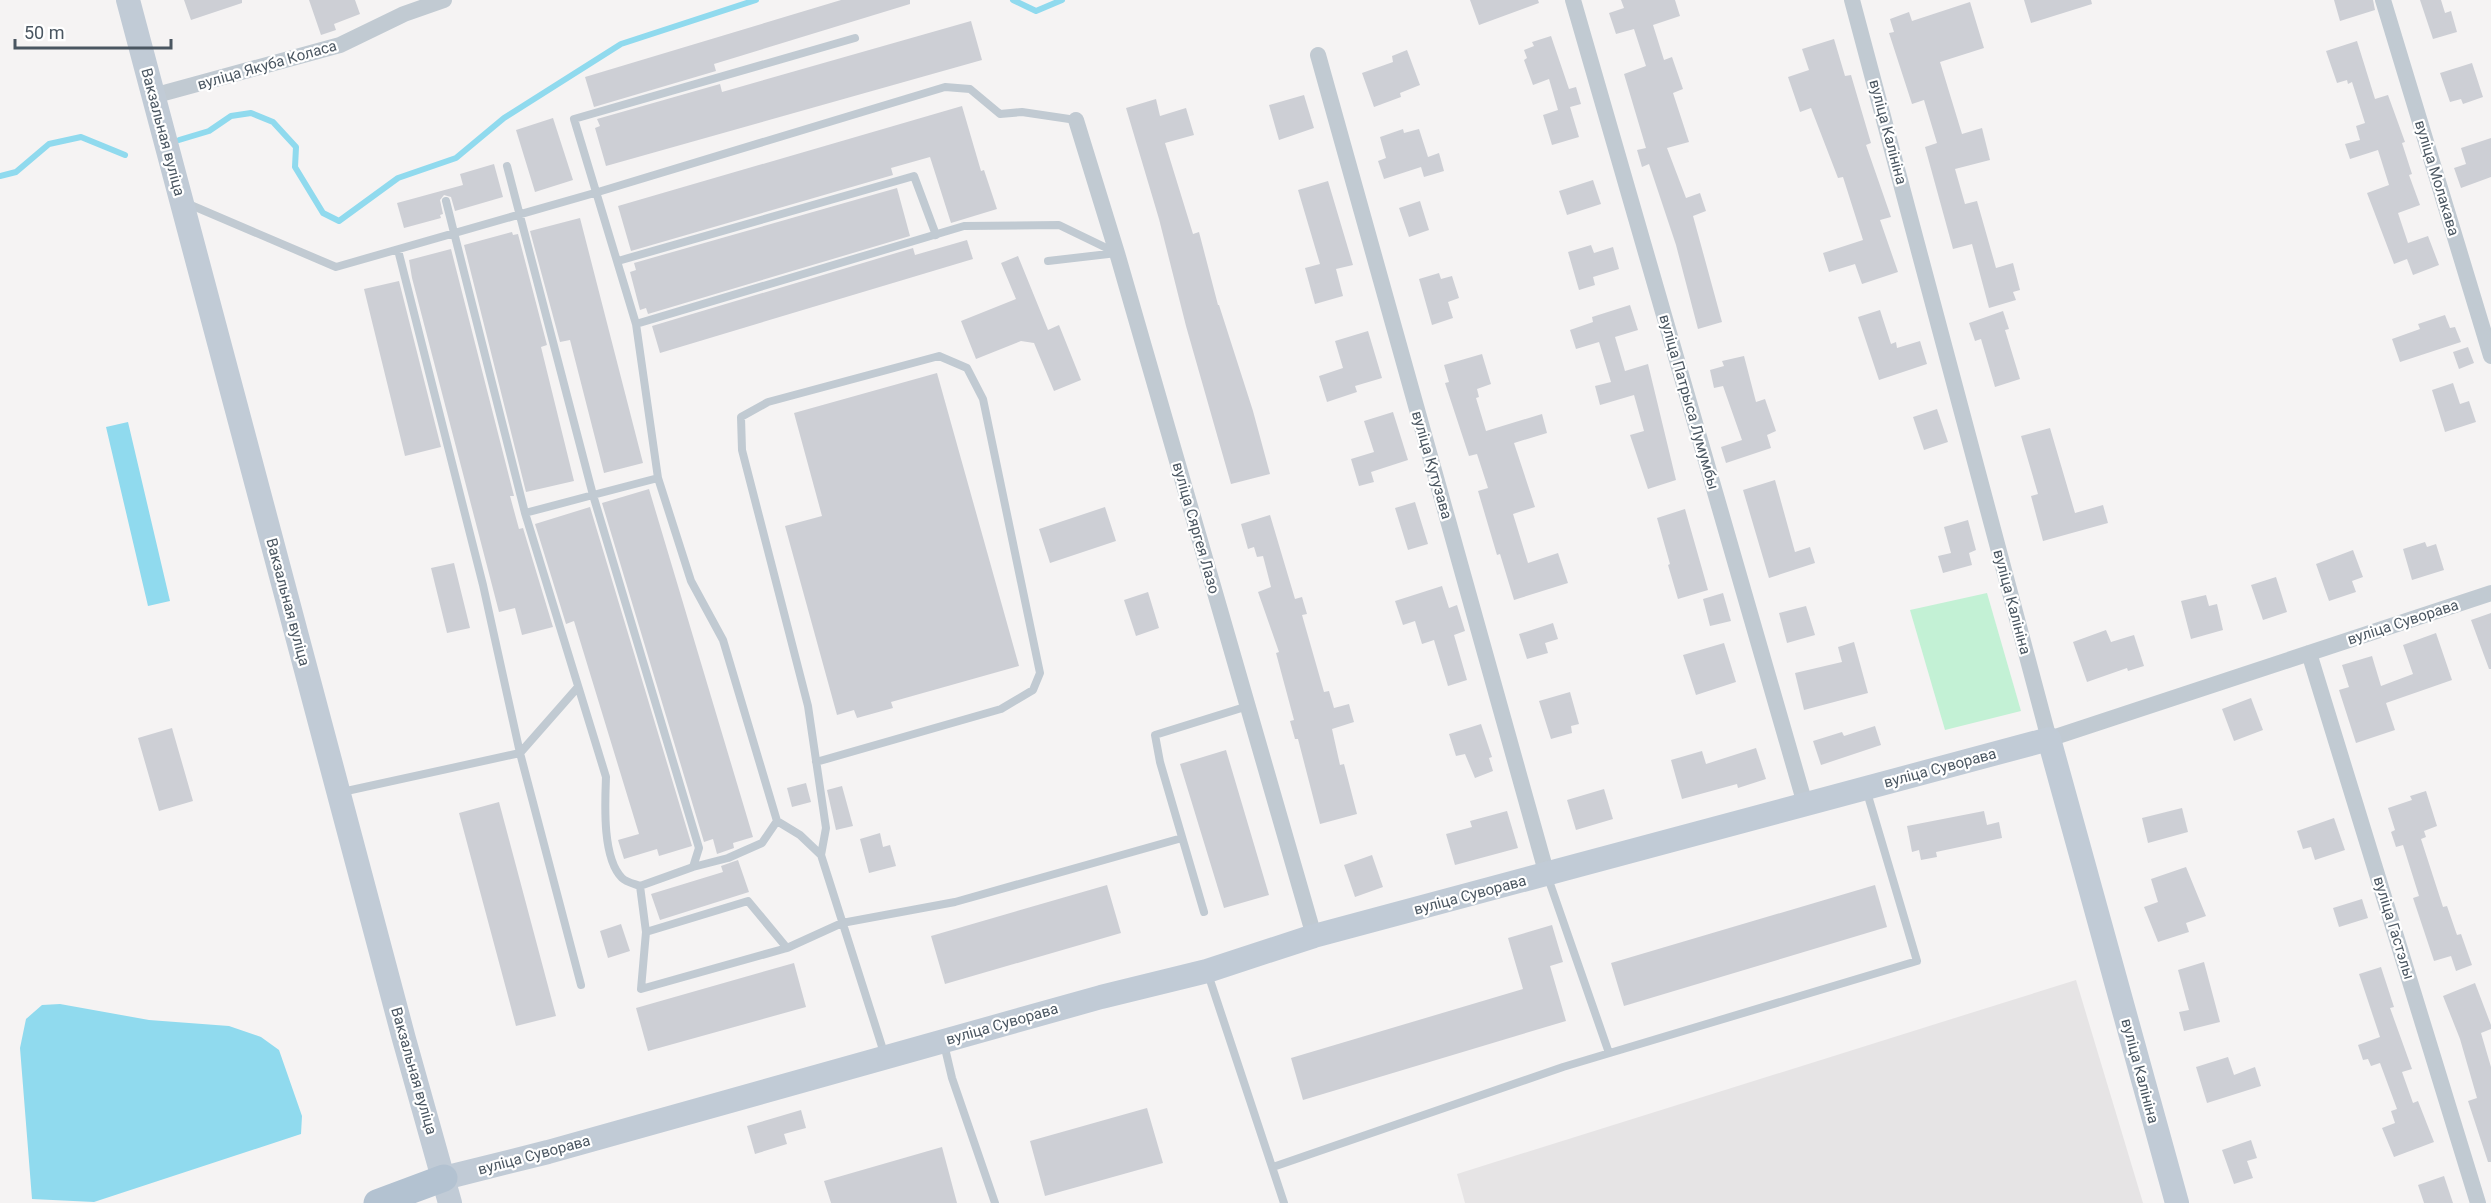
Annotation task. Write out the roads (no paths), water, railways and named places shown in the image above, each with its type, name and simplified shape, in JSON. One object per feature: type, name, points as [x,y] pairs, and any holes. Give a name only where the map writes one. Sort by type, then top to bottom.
[{"type":"main road","name":"Вакзальная вуліца","points":[[128,0],[338,793],[447,1190]]},
{"type":"main road","name":"вуліца Суворава","points":[[447,1190],[548,1152],[1101,997],[1207,971],[1314,936],[2049,739]]},
{"type":"main road","name":"вуліца Калініна","points":[[2049,739],[2177,1203]]},
{"type":"main road","points":[[377,1203],[447,1190]]},
{"type":"street","name":"вуліца Якуба Коласа","points":[[153,96],[340,45],[404,14],[444,0]]},
{"type":"street","name":"вуліца Патрыса Лумумбы","points":[[1574,0],[1805,804]]},
{"type":"street","name":"вуліца Калініна","points":[[1852,0],[2049,739]]},
{"type":"street","name":"вуліца Молакава","points":[[2383,0],[2491,356]]},
{"type":"street","name":"вуліца Кутузава","points":[[1318,55],[1547,875]]},
{"type":"street","name":"вуліца Сяргея Лазо","points":[[1076,120],[1117,253],[1314,936]]},
{"type":"street","name":"вуліца Суворава","points":[[2049,739],[2491,593]]},
{"type":"street","name":"вуліца Гастэлы","points":[[2309,653],[2478,1203]]},
{"type":"lane","points":[[821,855],[800,835],[777,821],[723,640],[692,581],[658,478],[636,324],[598,192],[574,120],[855,38]]},
{"type":"lane","points":[[181,201],[336,267],[598,192],[945,87],[970,89],[1000,114],[1022,112],[1076,120]]},
{"type":"lane","points":[[507,166],[593,495],[699,848],[693,867]]},
{"type":"lane","points":[[618,261],[914,176],[936,235]]},
{"type":"lane","points":[[446,201],[525,513],[606,777],[604,814],[610,854],[622,879],[640,886],[693,867],[728,858],[762,843],[777,821]]},
{"type":"lane","points":[[636,324],[964,226],[1059,225],[1117,253]]},
{"type":"lane","points":[[398,250],[483,585],[520,753],[581,985]]},
{"type":"lane","points":[[1048,261],[1117,253]]},
{"type":"lane","points":[[816,762],[1001,709],[1033,690],[1040,673],[984,399],[967,368],[939,356],[768,402],[741,417],[742,450],[808,706],[816,762],[826,828],[821,855],[880,1035],[885,1057]]},
{"type":"lane","points":[[525,513],[658,478]]},
{"type":"lane","points":[[338,793],[520,753],[578,687]]},
{"type":"lane","points":[[1204,912],[1160,762],[1155,735],[1248,706]]},
{"type":"lane","points":[[1273,1167],[1609,1053],[1917,961],[1866,788]]},
{"type":"lane","points":[[640,886],[646,932],[641,989],[788,948],[842,923],[955,902],[1182,838]]},
{"type":"lane","points":[[1547,875],[1609,1053]]},
{"type":"lane","points":[[646,932],[748,901],[788,948]]},
{"type":"lane","points":[[1207,971],[1284,1203]]},
{"type":"lane","points":[[943,1041],[952,1078],[995,1203]]},
{"type":"lane","points":[[405,1203],[447,1190]]},
{"type":"water","points":[[128,422],[170,601],[148,606],[106,427]]},
{"type":"water","points":[[60,1004],[149,1020],[229,1026],[261,1037],[279,1050],[302,1116],[301,1134],[94,1202],[32,1199],[20,1048],[26,1019],[42,1005]]},
{"type":"waterway","points":[[179,140],[209,131],[231,116],[251,113],[273,122],[296,147],[295,167],[323,213],[339,221],[398,178],[456,158],[504,118],[621,44],[756,0]]},
{"type":"waterway","points":[[1013,0],[1036,11],[1062,0]]},
{"type":"waterway","points":[[0,176],[16,172],[49,144],[81,137],[125,155]]}]
